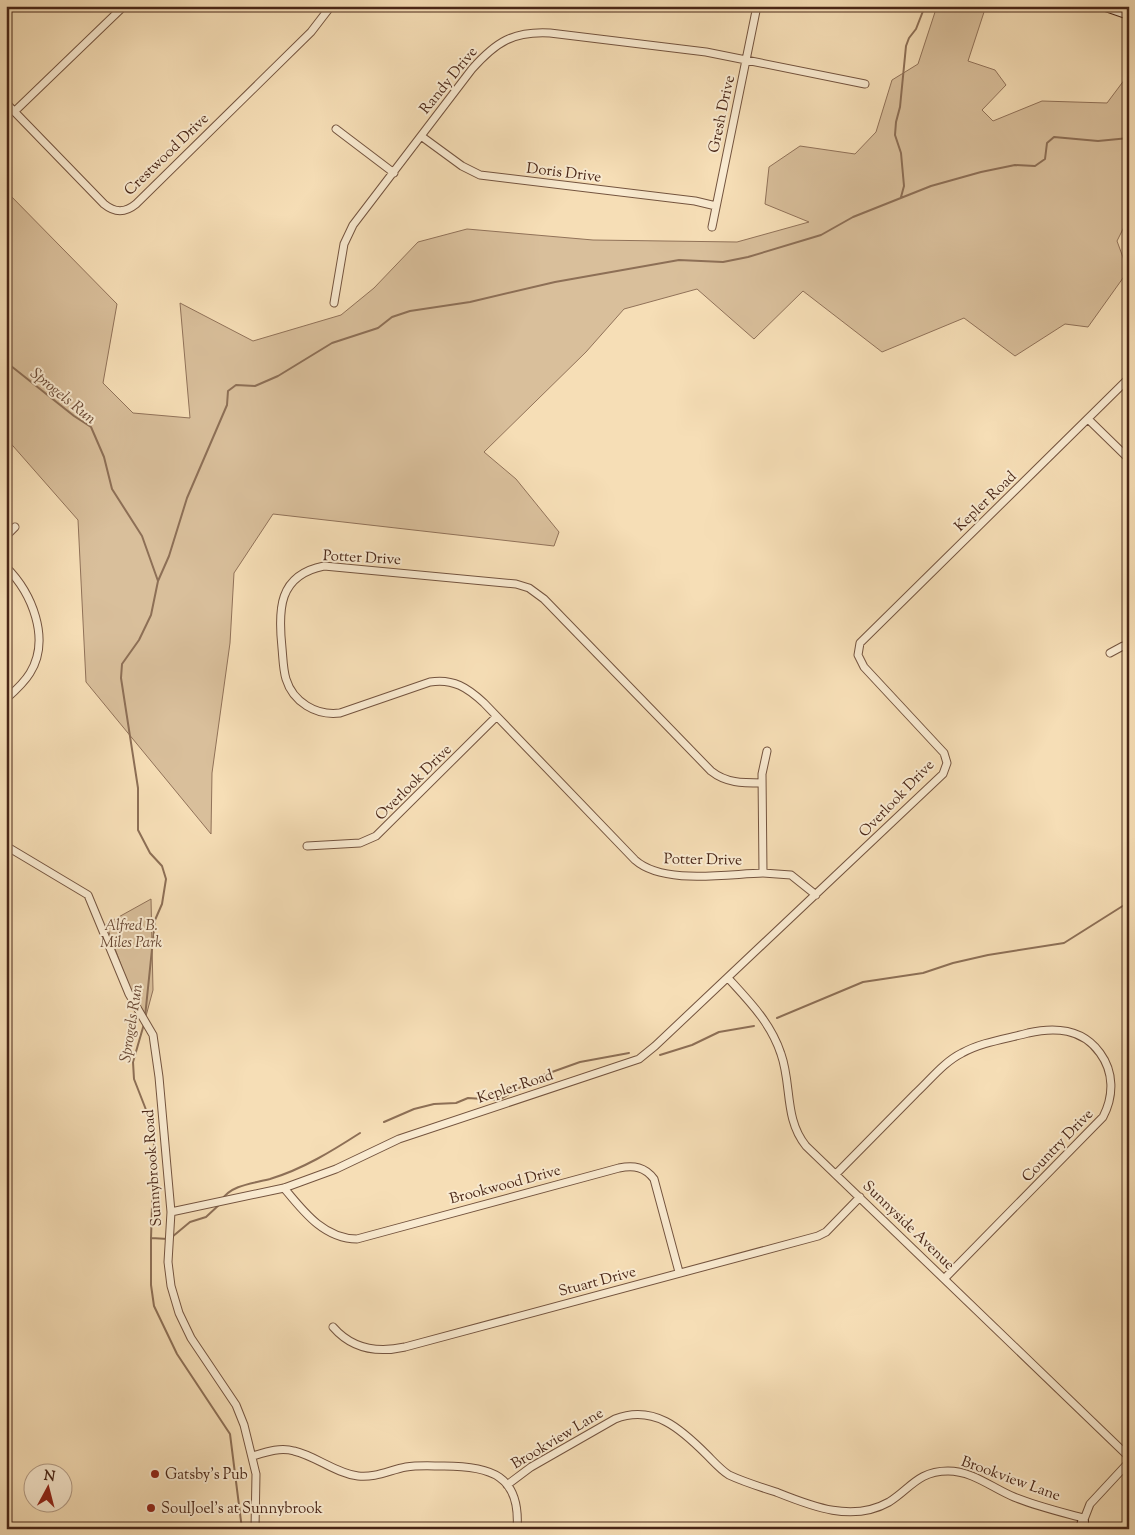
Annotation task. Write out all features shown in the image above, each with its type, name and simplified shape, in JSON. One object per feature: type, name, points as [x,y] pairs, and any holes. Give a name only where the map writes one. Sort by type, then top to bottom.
[{"type":"street","points":[[14,111],[124,6]]},
{"type":"street","name":"Crestwood Drive","points":[[6,103],[104,204],[111,209],[122,211],[136,204],[311,32],[331,6]]},
{"type":"street","name":"Gresh Drive","points":[[712,227],[757,6]]},
{"type":"street","points":[[1106,6],[1129,14]]},
{"type":"street","name":"Randy Drive","points":[[334,303],[347,234],[488,50],[518,35],[550,33],[706,52],[866,84]]},
{"type":"street","points":[[336,129],[394,173]]},
{"type":"street","name":"Doris Drive","points":[[421,136],[465,168],[480,175],[695,201],[716,206]]},
{"type":"street","name":"Kepler Road","points":[[860,642],[1129,378]]},
{"type":"street","points":[[1088,419],[1129,460]]},
{"type":"street","points":[[6,536],[15,527]]},
{"type":"street","name":"Potter Drive","points":[[762,783],[734,782],[722,778],[710,770],[544,599],[529,588],[509,583],[331,566],[312,569],[299,576],[288,587],[282,601],[279,616],[284,673],[291,690],[308,707],[325,713],[344,713],[425,683],[452,682],[467,688],[635,860],[647,869],[670,875],[784,874],[795,877],[816,895]]},
{"type":"street","points":[[6,568],[27,593],[37,627],[39,643],[30,673],[6,699]]},
{"type":"street","name":"Overlook Drive","points":[[816,895],[925,793],[943,774],[946,767],[946,758],[938,744],[864,667],[858,655],[860,642]]},
{"type":"street","points":[[1110,653],[1123,646],[1129,647]]},
{"type":"street","name":"Overlook Drive","points":[[307,846],[360,843],[376,836],[496,717]]},
{"type":"street","points":[[763,873],[762,783],[767,751]]},
{"type":"street","name":"Sunnybrook Road","points":[[6,846],[88,894],[118,971],[138,1010],[150,1027],[156,1052],[171,1212],[169,1275],[179,1313],[191,1338],[241,1414],[253,1456],[257,1488],[255,1529]]},
{"type":"street","name":"Kepler Road","points":[[171,1212],[284,1188],[336,1169],[399,1139],[639,1059],[816,895]]},
{"type":"street","name":"Sunnyside Avenue","points":[[728,978],[758,1011],[776,1041],[784,1063],[789,1106],[798,1135],[811,1151],[1129,1456]]},
{"type":"street","name":"Country Drive","points":[[836,1174],[942,1068],[963,1052],[989,1043],[1051,1029],[1073,1033],[1096,1048],[1106,1063],[1111,1084],[1110,1099],[1103,1117],[944,1278]]},
{"type":"street","name":"Brookwood Drive","points":[[284,1188],[312,1220],[329,1233],[343,1238],[357,1239],[610,1170],[637,1166],[647,1171],[654,1179],[680,1272]]},
{"type":"street","name":"Stuart Drive","points":[[333,1327],[340,1335],[357,1345],[375,1350],[390,1350],[818,1236],[826,1232],[860,1197]]},
{"type":"street","name":"Brookview Lane","points":[[507,1485],[531,1467],[615,1420],[624,1416],[643,1414],[676,1425],[729,1474],[826,1510],[856,1511],[876,1508],[894,1499],[918,1479],[947,1471],[968,1474],[1014,1497],[1082,1523]]},
{"type":"street","points":[[253,1456],[277,1450],[293,1450],[345,1473],[364,1476],[412,1466],[479,1468],[498,1476],[507,1485],[517,1507],[517,1529]]},
{"type":"street","points":[[1082,1523],[1094,1498],[1129,1462]]},
{"type":"green space","points":[[937,6],[986,6],[968,61],[995,70],[1006,85],[982,110],[993,121],[1042,101],[1107,103],[1125,79],[1129,79],[1129,217],[1117,241],[1128,271],[1088,327],[1065,324],[1015,356],[964,318],[882,352],[803,291],[754,339],[697,289],[624,309],[586,352],[484,452],[516,479],[559,532],[554,546],[273,514],[234,573],[230,643],[212,773],[211,834],[86,682],[78,520],[6,438],[6,191],[117,304],[103,383],[133,413],[190,418],[180,303],[253,341],[341,315],[374,288],[418,242],[467,229],[593,240],[737,242],[809,222],[765,204],[769,167],[800,146],[855,154],[876,132],[892,80],[918,64]]},
{"type":"green space","name":"Alfred B. Miles Park","points":[[151,899],[153,990],[146,1016],[128,984],[106,924]]},
{"type":"waterway","points":[[901,197],[904,186],[901,153],[895,135],[896,122],[900,107],[906,46],[916,29],[925,6]]},
{"type":"waterway","points":[[158,581],[169,556],[187,498],[227,405],[228,391],[236,385],[255,386],[278,376],[332,343],[378,328],[392,317],[410,311],[470,302],[555,282],[679,260],[723,262],[748,257],[821,235],[853,217],[931,186],[1015,165],[1035,166],[1045,159],[1047,143],[1054,137],[1098,141],[1129,138]]},
{"type":"waterway","name":"Sprogels Run","points":[[6,362],[74,416],[91,427],[104,457],[112,489],[142,536],[158,581],[151,615],[139,640],[122,664],[121,678],[138,788],[138,830],[150,853],[162,866],[166,879],[162,904],[155,920],[145,1017]]},
{"type":"waterway","points":[[777,1018],[863,982],[923,973],[953,963],[988,955],[1064,943],[1129,902]]},
{"type":"waterway","name":"Sprogels Run","points":[[144,1024],[133,1062],[134,1079],[150,1120],[154,1143],[151,1238],[151,1285],[154,1306],[177,1354],[230,1434],[242,1529]]},
{"type":"waterway","points":[[660,1055],[692,1045],[719,1032],[754,1026]]},
{"type":"waterway","points":[[384,1122],[414,1109],[434,1104],[456,1103],[468,1098],[499,1100],[538,1077],[580,1062],[629,1053]]},
{"type":"waterway","points":[[222,1200],[237,1188],[270,1179],[306,1165],[360,1133]]},
{"type":"waterway","points":[[172,1237],[190,1222],[206,1217],[220,1204]]},
{"type":"waterway","points":[[151,1238],[168,1239]]},
{"type":"waterway","points":[[442,1529],[500,1524]]},
{"type":"waterway","points":[[533,1525],[624,1529]]},
{"type":"waterway","points":[[628,1529],[713,1526],[749,1529]]},
{"type":"waterway","points":[[1086,1527],[1129,1526]]},
{"type":"waterway","points":[[1070,1529],[1076,1528]]},
{"type":"place","name":"Gatsby's Pub","points":[[155,1474]]},
{"type":"place","name":"SoulJoel's at Sunnybrook","points":[[151,1508]]}]
